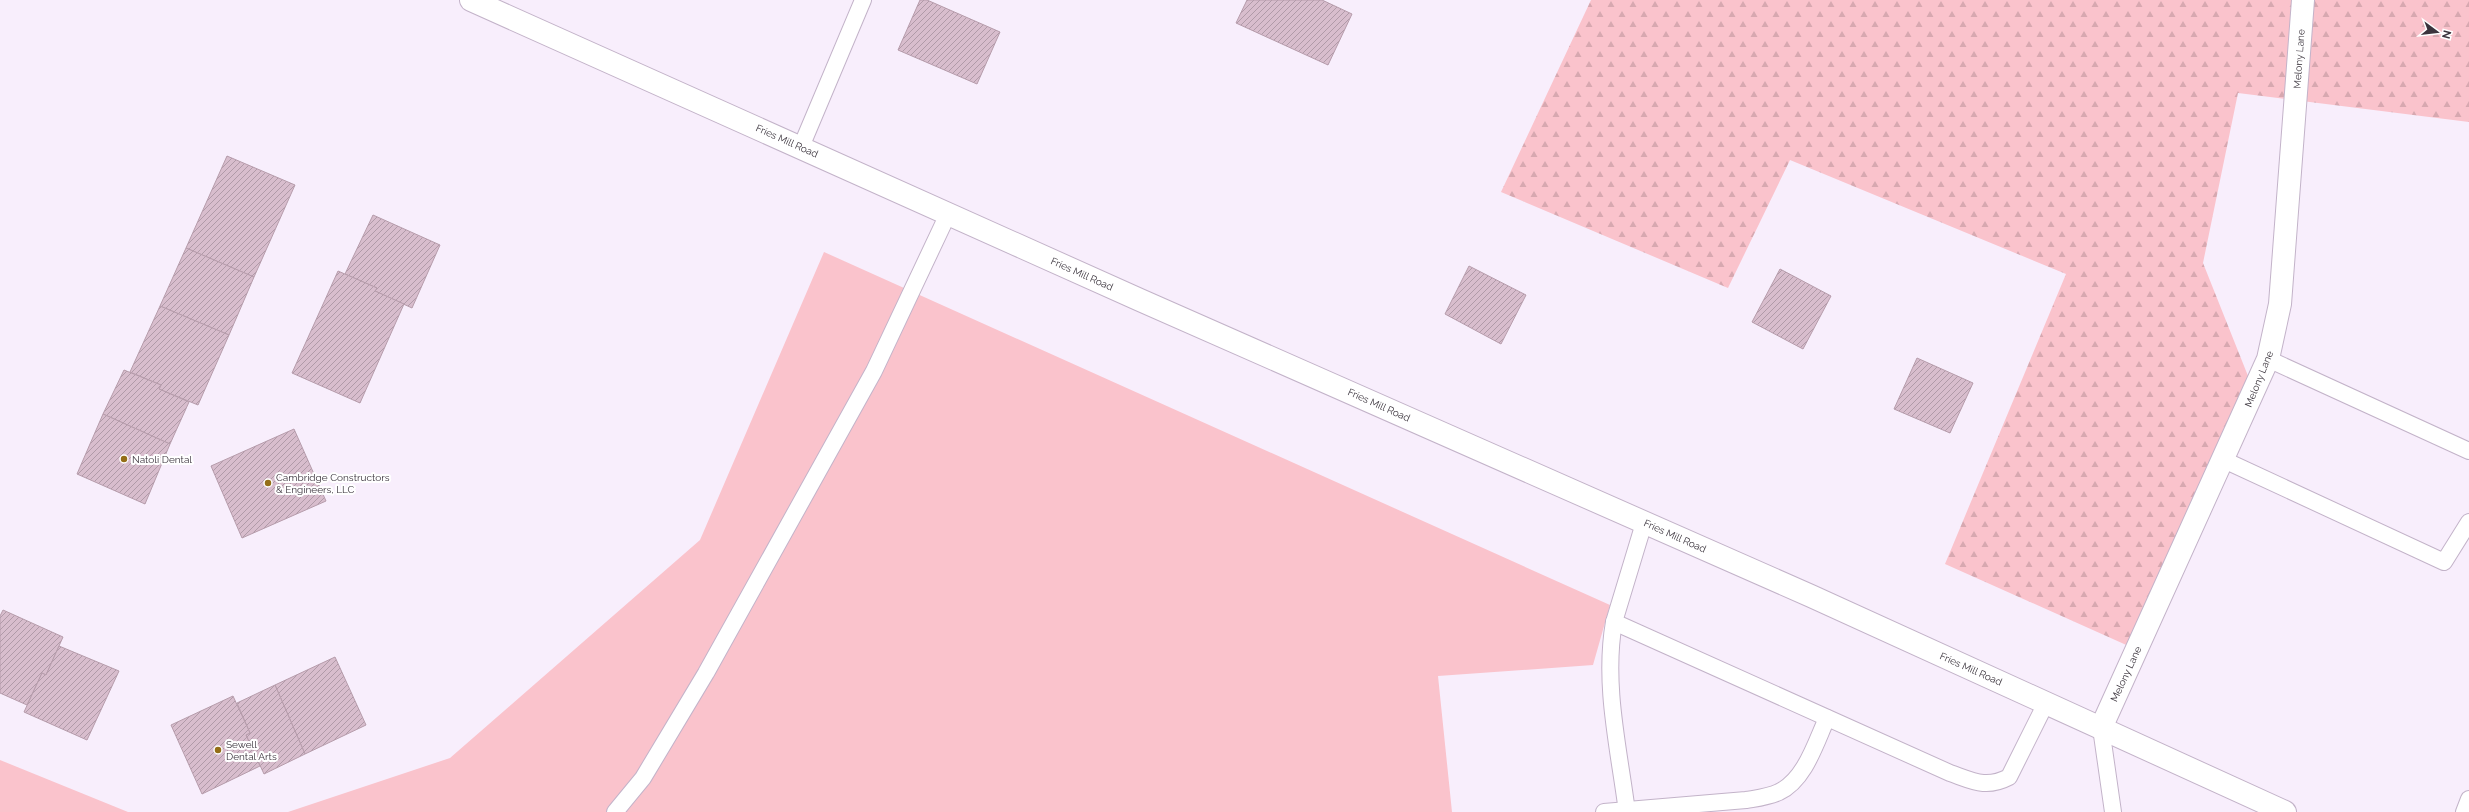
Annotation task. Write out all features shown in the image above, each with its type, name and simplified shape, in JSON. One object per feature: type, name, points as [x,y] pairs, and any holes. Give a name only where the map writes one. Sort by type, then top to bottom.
[{"type":"main road","name":"Fries Mill Road","points":[[471,0],[948,214],[1644,523],[2285,812]]},
{"type":"main road","name":"Melony Lane","points":[[2101,728],[2224,460],[2268,359],[2280,304],[2303,0]]},
{"type":"lane","points":[[801,147],[863,0]]},
{"type":"lane","points":[[615,812],[643,778],[706,673],[874,372],[948,214]]},
{"type":"lane","points":[[2268,359],[2469,451]]},
{"type":"lane","points":[[2224,460],[2444,562],[2469,522]]},
{"type":"lane","points":[[1626,811],[1610,680],[1610,648],[1614,622],[1644,523]]},
{"type":"lane","points":[[1614,622],[1950,773],[1985,785],[1999,783],[2010,777],[2046,703]]},
{"type":"lane","points":[[1604,812],[1746,800],[1780,792],[1800,772],[1827,718]]},
{"type":"lane","points":[[2101,728],[2113,812]]},
{"type":"lane","points":[[2464,812],[2469,799]]},
{"type":"green space","points":[[1591,0],[2469,0],[2469,122],[2238,93],[2203,263],[2252,386],[2133,648],[1945,564],[2066,274],[1790,160],[1728,288],[1501,192]]},
{"type":"green space","points":[[824,252],[1610,605],[1593,665],[1438,676],[1452,812],[288,812],[450,758],[700,540]]},
{"type":"green space","points":[[0,760],[128,812],[0,812]]},
{"type":"building","points":[[920,0],[927,0],[1000,32],[977,84],[898,50]]},
{"type":"building","points":[[1247,0],[1322,0],[1352,14],[1328,65],[1236,23]]},
{"type":"building","points":[[227,156],[295,185],[254,277],[186,248]]},
{"type":"building","points":[[373,215],[440,245],[412,308],[375,291],[377,288],[345,274]]},
{"type":"building","points":[[186,248],[254,277],[229,335],[160,306]]},
{"type":"building","points":[[1469,266],[1526,295],[1501,344],[1445,314]]},
{"type":"building","points":[[1780,269],[1831,296],[1803,349],[1752,322]]},
{"type":"building","points":[[338,271],[377,288],[375,291],[404,304],[360,403],[292,373]]},
{"type":"building","points":[[160,306],[229,335],[198,405],[159,389],[161,385],[130,372]]},
{"type":"building","points":[[1917,358],[1973,383],[1950,433],[1894,409]]},
{"type":"building","points":[[124,370],[161,385],[159,389],[189,402],[170,444],[103,414]]},
{"type":"building","name":"Natoli Dental","points":[[103,414],[170,444],[145,504],[77,474]]},
{"type":"building","name":"Cambridge Constructors & Engineers, LLC","points":[[294,429],[326,501],[242,538],[211,466]]},
{"type":"building","points":[[3,610],[63,637],[46,675],[42,673],[27,705],[0,693],[0,616]]},
{"type":"building","points":[[59,646],[119,671],[87,740],[24,712],[42,673],[46,675]]},
{"type":"building","points":[[335,657],[366,725],[305,754],[275,685]]},
{"type":"building","points":[[275,685],[305,754],[264,774],[246,735],[250,733],[237,703]]},
{"type":"building","name":"Sewell Dental Arts","points":[[233,696],[250,733],[246,735],[260,766],[202,794],[171,725]]},
{"type":"place","name":"Natoli Dental","points":[[124,459]]},
{"type":"place","name":"Cambridge Constructors & Engineers, LLC","points":[[268,483]]},
{"type":"place","name":"Sewell Dental Arts","points":[[218,750]]}]
